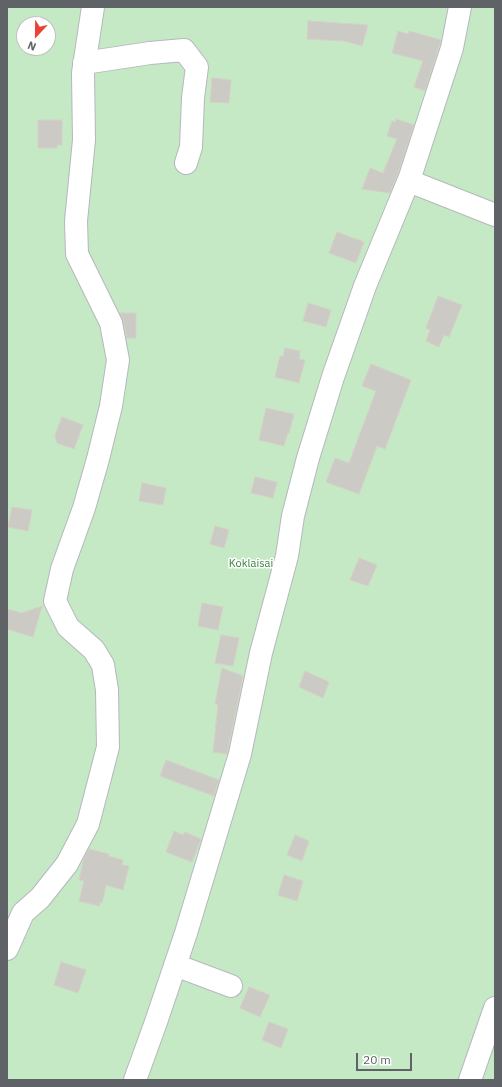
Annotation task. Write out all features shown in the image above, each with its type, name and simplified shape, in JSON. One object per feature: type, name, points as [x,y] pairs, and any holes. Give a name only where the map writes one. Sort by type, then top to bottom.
[{"type":"street","points":[[7,949],[23,913],[40,898],[67,864],[88,824],[108,748],[107,690],[103,666],[94,650],[68,627],[55,601],[62,569],[84,508],[98,459],[111,406],[118,360],[110,323],[77,254],[76,221],[84,140],[83,73],[93,7]]},
{"type":"street","points":[[135,1080],[175,965],[240,754],[261,653],[287,556],[293,516],[308,458],[333,376],[365,286],[409,181],[452,48],[460,7]]},
{"type":"street","points":[[84,63],[150,53],[184,50],[197,67],[193,98],[191,146],[186,163]]},
{"type":"street","points":[[409,181],[495,214]]},
{"type":"street","points":[[175,965],[231,986]]},
{"type":"street","points":[[470,1080],[495,1008]]},
{"type":"green space","name":"Koklaisai","points":[[7,7],[495,7],[495,1080],[7,1080]]},
{"type":"building","points":[[308,21],[368,25],[362,46],[344,41],[307,39]]},
{"type":"building","points":[[398,31],[408,34],[409,31],[441,40],[425,91],[414,87],[423,61],[392,53]]},
{"type":"building","points":[[212,78],[231,80],[229,103],[210,102]]},
{"type":"building","points":[[396,119],[414,125],[390,193],[362,189],[370,168],[383,173],[397,139],[387,136],[392,121],[395,122]]},
{"type":"building","points":[[38,120],[62,120],[62,145],[57,145],[57,148],[38,148]]},
{"type":"building","points":[[337,232],[364,242],[356,263],[329,253]]},
{"type":"building","points":[[438,296],[462,305],[449,337],[444,335],[439,347],[426,341],[430,330],[426,328]]},
{"type":"building","points":[[308,303],[331,310],[326,327],[303,321]]},
{"type":"building","points":[[120,313],[136,313],[136,338],[127,338]]},
{"type":"building","points":[[285,348],[300,351],[299,359],[305,360],[299,383],[275,377],[280,356],[283,357]]},
{"type":"building","points":[[371,364],[411,380],[385,449],[377,446],[359,494],[326,482],[335,458],[349,463],[376,391],[362,386]]},
{"type":"building","points":[[266,408],[294,414],[284,446],[259,440]]},
{"type":"building","points":[[62,417],[83,425],[74,449],[57,443],[55,435]]},
{"type":"building","points":[[255,477],[277,482],[273,498],[251,493]]},
{"type":"building","points":[[142,483],[166,488],[163,505],[139,501]]},
{"type":"building","points":[[12,507],[32,510],[28,531],[8,527]]},
{"type":"building","points":[[215,526],[229,530],[224,548],[210,544]]},
{"type":"building","points":[[359,558],[377,565],[368,586],[350,580]]},
{"type":"building","points":[[202,603],[223,607],[218,630],[198,626]]},
{"type":"building","points":[[42,606],[33,637],[7,629],[7,609],[22,613]]},
{"type":"building","points":[[221,635],[239,638],[233,666],[215,663]]},
{"type":"building","points":[[222,668],[243,676],[227,754],[213,752],[218,705],[215,704]]},
{"type":"building","points":[[305,671],[329,682],[323,698],[299,687]]},
{"type":"building","points":[[166,760],[219,780],[214,796],[160,776]]},
{"type":"building","points":[[174,831],[183,835],[185,832],[201,839],[192,862],[166,852]]},
{"type":"building","points":[[295,835],[309,841],[302,861],[287,855]]},
{"type":"building","points":[[89,849],[109,854],[108,856],[123,860],[122,865],[129,866],[123,890],[106,885],[102,903],[100,902],[99,906],[79,901],[84,881],[79,880],[84,858]]},
{"type":"building","points":[[284,875],[303,881],[297,901],[278,895]]},
{"type":"building","points":[[61,962],[86,970],[78,993],[54,985]]},
{"type":"building","points":[[249,987],[270,995],[260,1017],[240,1008]]},
{"type":"building","points":[[269,1022],[288,1029],[281,1048],[262,1040]]}]
